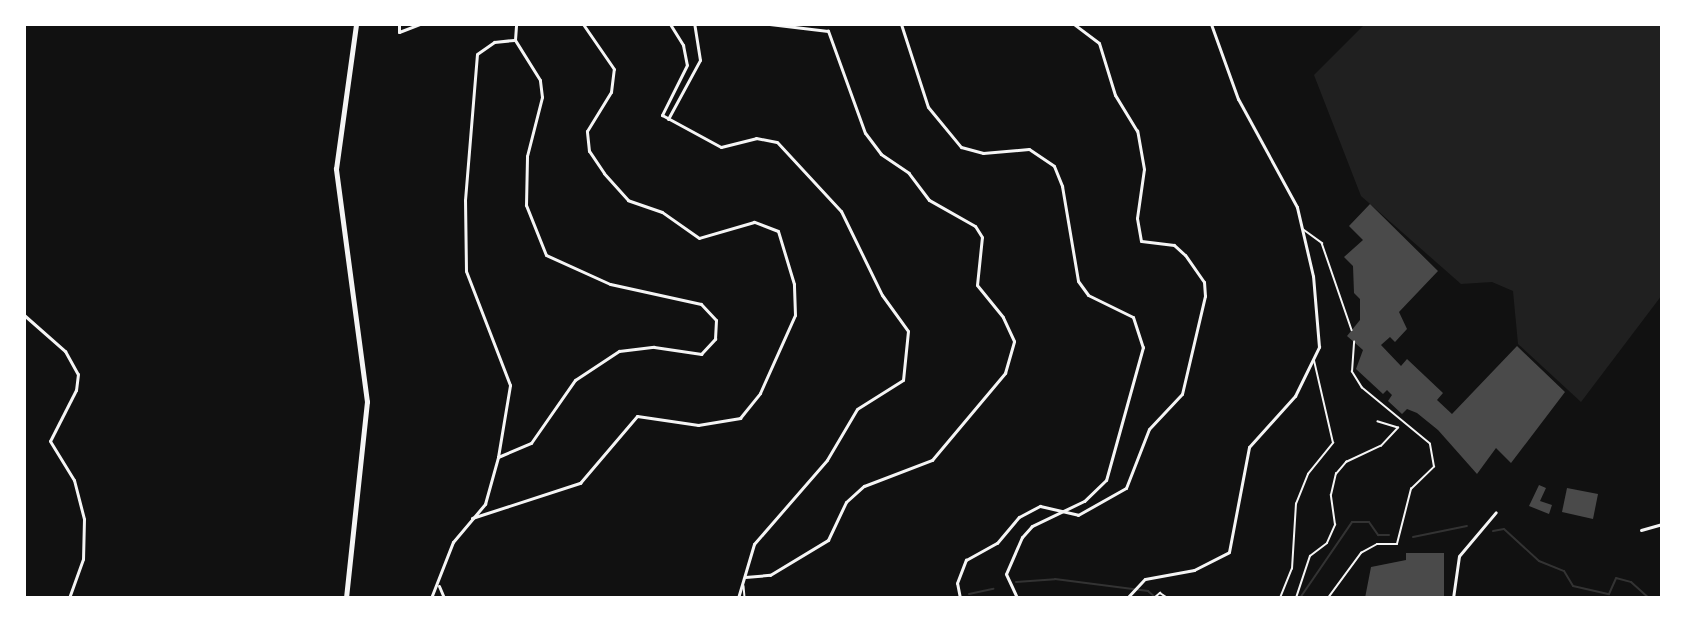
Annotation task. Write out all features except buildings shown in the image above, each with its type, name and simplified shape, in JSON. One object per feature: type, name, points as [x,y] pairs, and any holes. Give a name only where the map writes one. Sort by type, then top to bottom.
[{"type":"main road","points":[[346,598],[367,402],[336,169],[356,24]]},
{"type":"street","points":[[399,24],[399,32],[420,24]]},
{"type":"street","points":[[498,457],[531,443],[550,410],[591,365],[637,347],[701,354],[712,346],[717,329],[710,309],[701,304],[610,284],[546,255],[526,205],[527,156],[543,97],[540,80],[515,40],[516,24]]},
{"type":"street","points":[[472,518],[580,483],[637,416],[698,425],[740,418],[760,393],[795,315],[794,284],[777,231],[754,222],[699,238],[662,212],[628,200],[604,173],[589,151],[587,131],[611,92],[614,69],[583,24]]},
{"type":"street","points":[[670,24],[687,56],[662,107],[668,119],[721,147],[756,138],[777,142],[842,211],[882,295],[908,331],[903,380],[857,409],[827,460],[754,544],[744,577],[744,586],[738,598]]},
{"type":"street","points":[[668,119],[696,73],[694,24]]},
{"type":"street","points":[[744,577],[770,575],[828,540],[846,502],[864,486],[932,460],[1005,373],[1014,341],[1003,317],[976,285],[982,237],[967,220],[929,200],[909,172],[881,154],[865,133],[828,31],[769,24]]},
{"type":"street","points":[[901,24],[928,107],[961,147],[983,153],[1029,149],[1054,166],[1062,186],[1078,281],[1088,295],[1133,317],[1143,347],[1106,480],[1063,514],[1032,526],[1016,547],[1006,574],[1017,598]]},
{"type":"street","points":[[960,598],[957,583],[966,560],[997,543],[1019,517],[1040,506],[1063,514],[1078,515],[1126,488],[1135,476],[1149,429],[1182,394],[1205,296],[1204,282],[1185,255],[1174,245],[1142,241],[1137,218],[1144,169],[1137,131],[1115,94],[1099,43],[1074,24]]},
{"type":"street","points":[[1128,597],[1145,579],[1194,570],[1229,552],[1249,447],[1280,416],[1314,360],[1320,337],[1303,229],[1238,99],[1211,24]]},
{"type":"street","points":[[431,598],[439,586],[453,542],[493,486],[510,386],[466,271],[465,200],[477,54],[494,42],[515,40]]},
{"type":"street","points":[[24,315],[65,351],[78,374],[76,390],[50,441],[74,480],[84,519],[83,559],[69,598]]},
{"type":"street","points":[[1453,598],[1459,556],[1496,512]]},
{"type":"street","points":[[1641,530],[1662,524]]},
{"type":"street","points":[[439,586],[444,598]]},
{"type":"lane","points":[[1303,229],[1322,243],[1352,330]]},
{"type":"lane","points":[[1328,598],[1360,553],[1377,544],[1397,544],[1411,489],[1434,468],[1430,444],[1372,397],[1352,372],[1354,342]]},
{"type":"lane","points":[[1280,598],[1292,569],[1296,504],[1308,474],[1332,443],[1314,360]]},
{"type":"lane","points":[[744,586],[745,598]]},
{"type":"path","points":[[1296,598],[1310,556],[1327,543],[1335,525],[1331,495],[1336,474],[1346,462],[1380,446],[1398,428],[1378,422]]},
{"type":"path","points":[[1154,598],[1157,596],[1168,598]]},
{"type":"path","points":[[1188,598],[1199,598]]},
{"type":"shaded area","points":[[1365,24],[1662,24],[1662,295],[1581,402],[1518,344],[1513,291],[1492,282],[1461,284],[1361,196],[1314,75]]},
{"type":"waterway","points":[[1300,598],[1352,522],[1369,522],[1378,535],[1389,535]]},
{"type":"waterway","points":[[1413,537],[1467,526]]},
{"type":"waterway","points":[[1493,531],[1504,529],[1539,561],[1564,571],[1573,586],[1609,594],[1616,578],[1631,582],[1649,598]]},
{"type":"waterway","points":[[1016,582],[1055,579],[1148,591],[1156,598]]},
{"type":"waterway","points":[[969,594],[993,589]]}]
